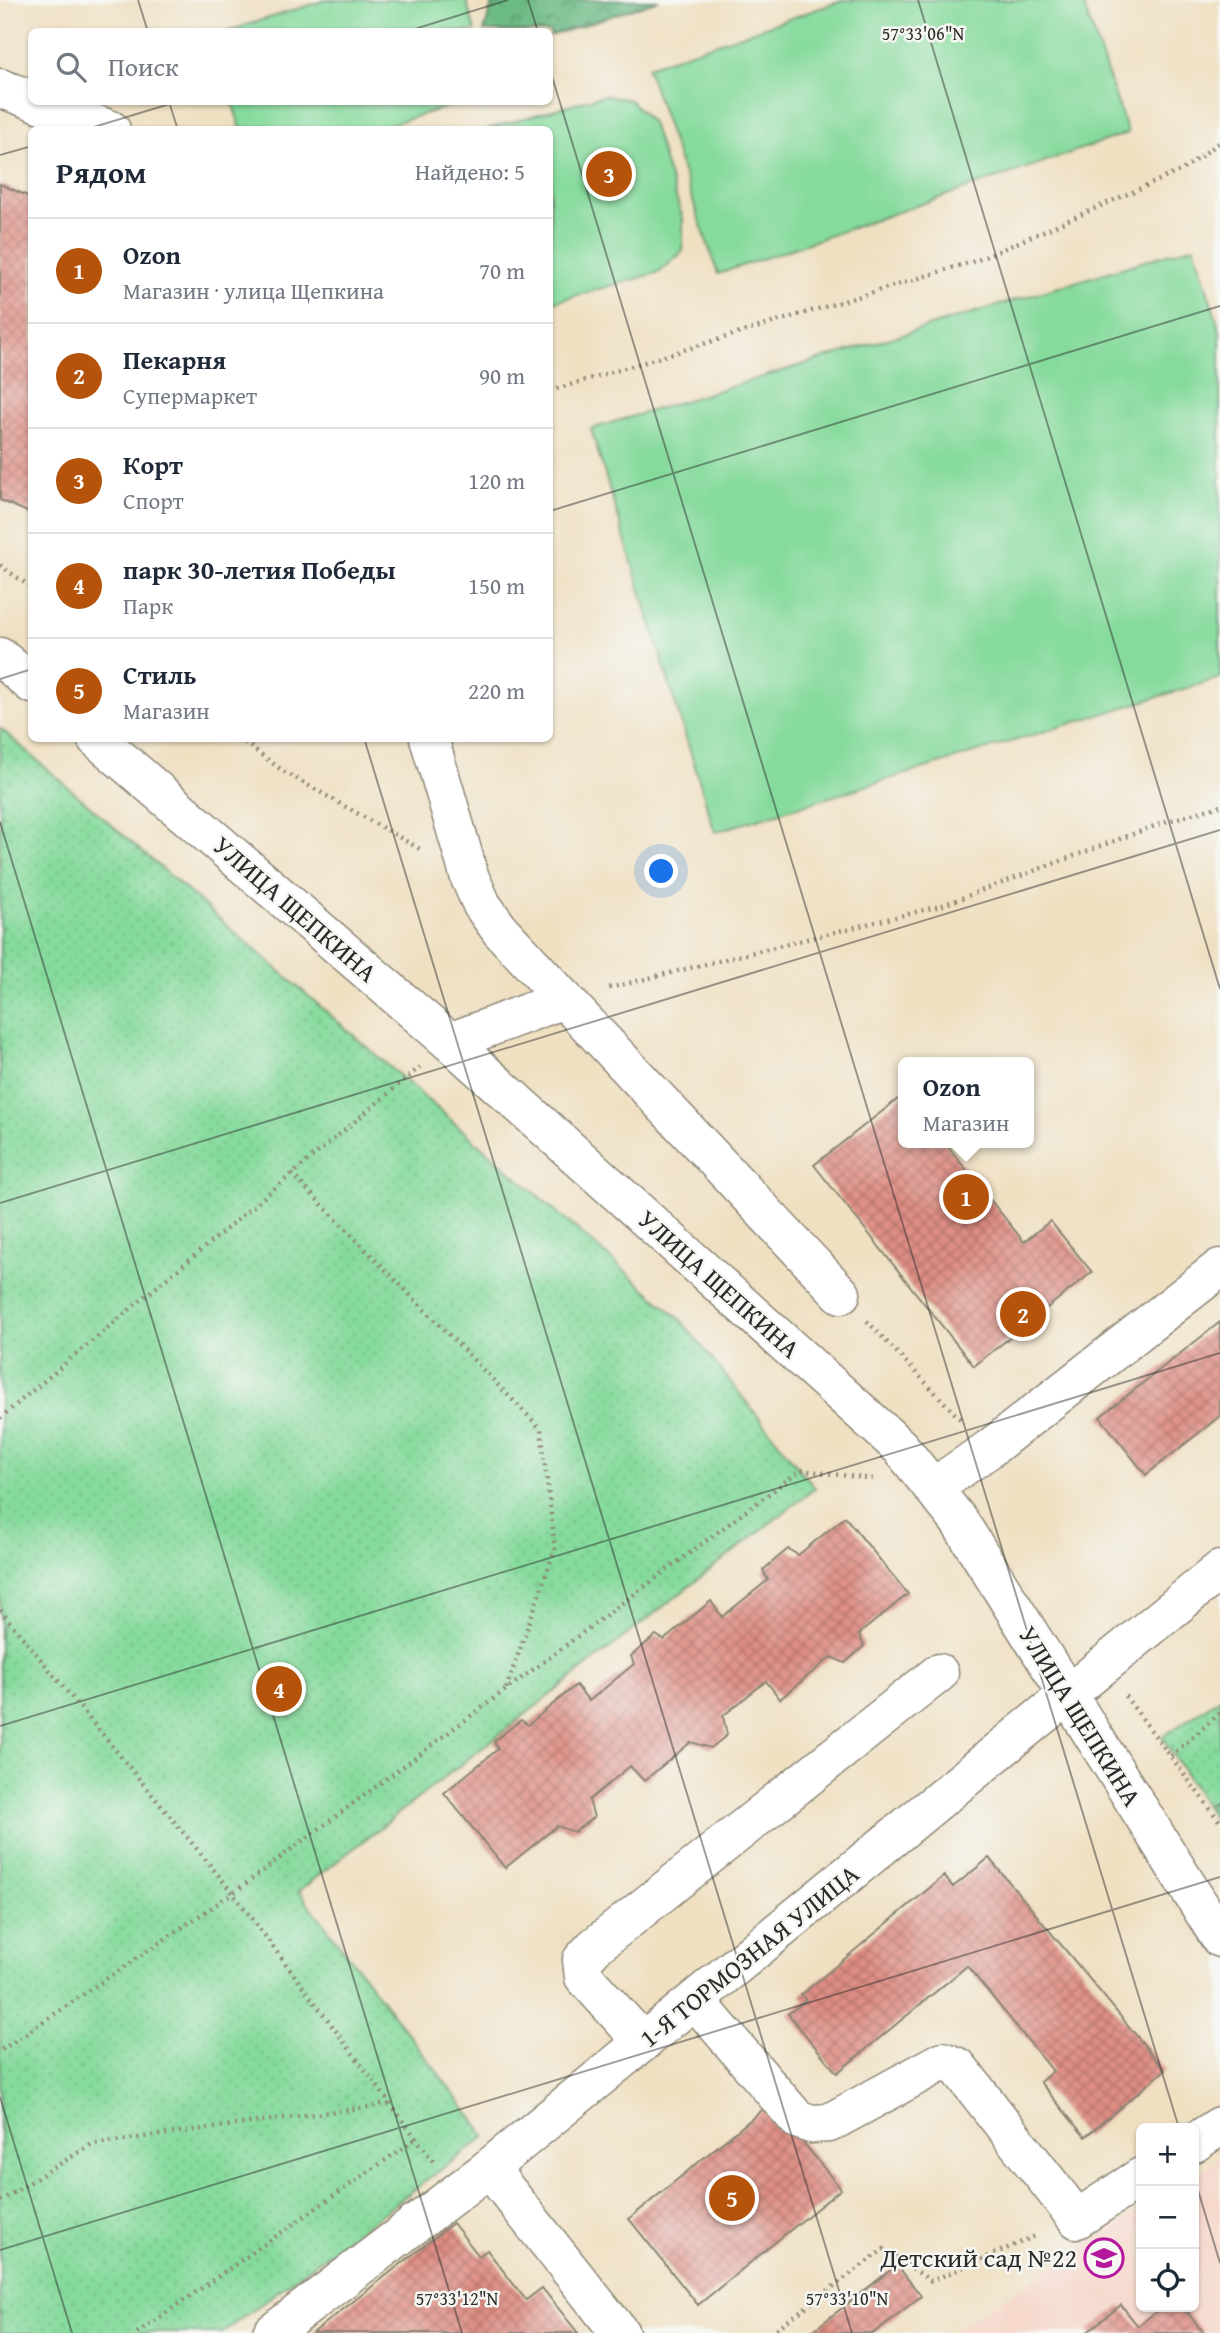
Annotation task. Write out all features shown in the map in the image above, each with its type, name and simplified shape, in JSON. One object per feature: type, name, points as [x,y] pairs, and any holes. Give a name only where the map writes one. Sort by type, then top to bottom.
[{"type":"street","points":[[0,88],[28,99]]},
{"type":"street","points":[[45,105],[100,126]]},
{"type":"street","points":[[0,657],[28,681]]},
{"type":"street","name":"УЛИЦА ЩЕПКИНА","points":[[101,742],[450,1042],[900,1447],[959,1521],[1220,1937]]},
{"type":"street","points":[[430,742],[470,878],[482,905],[500,930],[841,1293]]},
{"type":"street","points":[[450,1042],[564,999]]},
{"type":"street","points":[[934,1487],[989,1449],[1220,1268]]},
{"type":"street","name":"1-Я ТОРМОЗНАЯ УЛИЦА","points":[[272,2333],[489,2168],[1068,1698],[1220,1570]]},
{"type":"street","points":[[643,2042],[584,1977],[582,1960],[594,1947],[939,1673]]},
{"type":"street","points":[[695,2000],[797,2119],[811,2124],[829,2123],[943,2061],[958,2067],[1077,2219],[1136,2180]]},
{"type":"street","points":[[1199,2140],[1220,2126]]},
{"type":"street","points":[[489,2168],[620,2333]]},
{"type":"path","points":[[553,390],[978,260],[1182,170],[1220,142]]},
{"type":"path","points":[[0,565],[28,585]]},
{"type":"path","points":[[244,742],[284,771],[470,878]]},
{"type":"path","points":[[564,999],[940,906],[1168,821],[1220,806]]},
{"type":"path","points":[[0,1418],[450,1042]]},
{"type":"path","points":[[292,1174],[541,1429],[555,1549],[506,1690]]},
{"type":"path","points":[[841,1293],[989,1449]]},
{"type":"path","points":[[0,2051],[233,1893],[801,1470],[934,1487]]},
{"type":"path","points":[[0,1610],[233,1893],[457,2192]]},
{"type":"path","points":[[1103,1667],[1220,1822]]},
{"type":"path","points":[[1170,1756],[1220,1713]]},
{"type":"path","points":[[0,2201],[92,2144],[391,2104]]},
{"type":"path","points":[[137,2333],[417,2138]]},
{"type":"path","points":[[771,2333],[884,2249],[931,2281],[1077,2219]]},
{"type":"shaded area","name":"Детский сад №22","points":[[1220,2159],[1220,2333],[950,2333],[1136,2213],[1136,2312],[1199,2312],[1199,2173]]},
{"type":"green space","points":[[326,0],[466,0],[474,28],[237,28]]},
{"type":"green space","points":[[493,0],[659,0],[553,35],[553,28],[485,28]]},
{"type":"green space","points":[[844,0],[1082,0],[1128,133],[718,274],[647,67]]},
{"type":"green space","points":[[604,95],[630,100],[652,123],[683,219],[683,251],[660,272],[553,302],[553,126],[497,126]]},
{"type":"green space","points":[[233,105],[453,105],[385,126],[240,126]]},
{"type":"green space","points":[[1194,246],[1220,331],[1220,678],[715,832],[591,429]]},
{"type":"green space","points":[[0,728],[681,1320],[815,1488],[299,1891],[486,2136],[222,2333],[0,2333]]},
{"type":"green space","points":[[1220,1698],[1220,1796],[1205,1805],[1162,1737]]},
{"type":"green space","points":[[1220,1800],[1220,1831],[1205,1805]]},
{"type":"building","points":[[0,184],[28,196],[28,512],[0,500]]},
{"type":"building","points":[[898,1099],[898,1148],[949,1148],[1024,1242],[1050,1221],[1092,1272],[974,1366],[814,1165]]},
{"type":"building","points":[[1220,1322],[1220,1416],[1146,1475],[1100,1417]]},
{"type":"building","points":[[845,1517],[908,1594],[859,1634],[864,1646],[845,1663],[831,1657],[780,1699],[766,1681],[723,1716],[727,1735],[711,1748],[691,1742],[644,1781],[630,1766],[589,1800],[594,1817],[574,1832],[557,1826],[505,1868],[444,1793],[498,1749],[494,1741],[521,1720],[528,1725],[576,1685],[589,1701],[634,1664],[631,1656],[656,1635],[664,1640],[711,1601],[722,1617],[768,1580],[763,1570],[788,1549],[798,1555]]},
{"type":"building","points":[[989,1858],[1165,2070],[1085,2137],[1040,2082],[1053,2071],[967,1966],[837,2073],[788,2014],[806,2000],[801,1995],[944,1876],[953,1887]]},
{"type":"building","points":[[771,2103],[841,2189],[698,2305],[629,2219]]},
{"type":"building","points":[[453,2223],[479,2256],[487,2250],[526,2300],[542,2288],[578,2333],[313,2333]]},
{"type":"building","points":[[897,2265],[921,2296],[874,2333],[810,2333]]},
{"type":"building","points":[[1121,2305],[1138,2326],[1156,2312],[1187,2312],[1204,2333],[1086,2333]]},
{"type":"place","name":"Корт","points":[[609,174]]},
{"type":"place","name":"Ozon","points":[[966,1197]]},
{"type":"place","name":"Пекарня","points":[[1023,1314]]},
{"type":"place","name":"парк 30-летия Победы","points":[[279,1689]]},
{"type":"place","name":"Стиль","points":[[732,2198]]},
{"type":"place","name":"Детский сад №22","points":[[1104,2258]]}]
